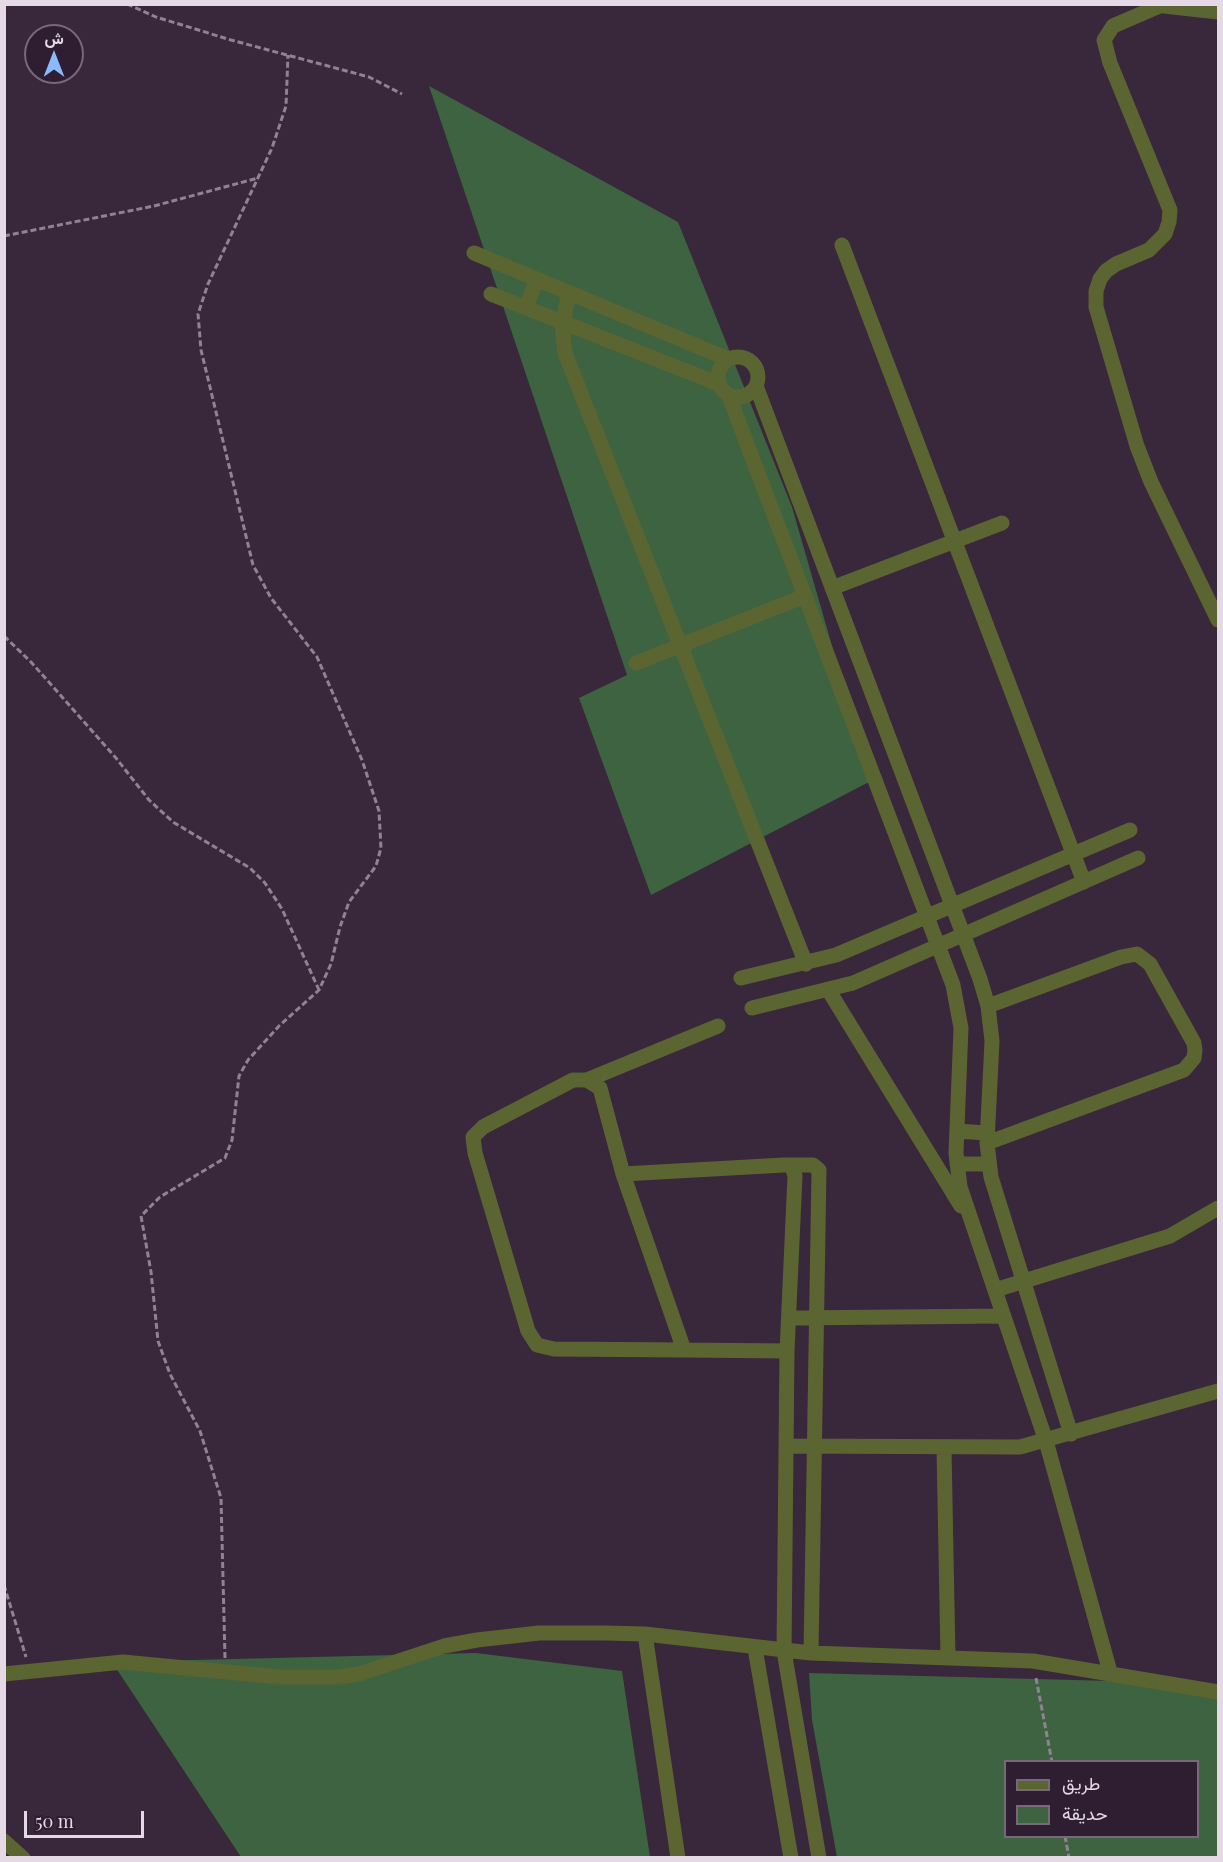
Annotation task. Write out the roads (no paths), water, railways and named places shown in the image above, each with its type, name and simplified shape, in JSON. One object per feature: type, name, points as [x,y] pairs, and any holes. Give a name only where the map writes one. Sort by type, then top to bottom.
[{"type":"street","points":[[1218,12],[1164,5],[1113,26],[1104,40],[1110,63],[1170,210],[1165,234],[1149,250],[1116,264],[1106,271],[1096,291],[1096,307],[1134,435],[1151,482],[1218,620]]},
{"type":"street","points":[[842,245],[1084,882]]},
{"type":"street","points":[[474,253],[728,359]]},
{"type":"street","points":[[526,308],[537,279]]},
{"type":"street","points":[[569,292],[562,336],[565,353],[806,964]]},
{"type":"street","points":[[491,294],[740,397],[752,391],[756,386]]},
{"type":"street","points":[[1071,1434],[1022,1282],[988,1164],[987,1138],[992,1041],[988,1006],[952,904],[756,386],[758,371],[749,360],[735,356],[728,359],[719,370],[723,389],[805,596],[953,985],[959,1013],[961,1042],[957,1164],[971,1223],[1046,1441],[1110,1672]]},
{"type":"street","points":[[832,588],[1002,523]]},
{"type":"street","points":[[636,663],[805,596]]},
{"type":"street","points":[[741,978],[806,964],[843,952],[1130,830]]},
{"type":"street","points":[[752,1008],[829,991],[1138,858]]},
{"type":"street","points":[[957,1131],[987,1138],[1177,1073],[1190,1065],[1195,1050],[1194,1043],[1150,964],[1137,954],[1121,957],[988,1006]]},
{"type":"street","points":[[829,991],[971,1223]]},
{"type":"street","points":[[587,1080],[718,1026]]},
{"type":"street","points":[[684,1350],[623,1174],[601,1091],[595,1083],[587,1080],[573,1080],[483,1127],[473,1137],[475,1153],[528,1332],[537,1345],[554,1349],[787,1351]]},
{"type":"street","points":[[957,1164],[988,1164]]},
{"type":"street","points":[[623,1174],[792,1166],[817,1167],[820,1191],[819,1318],[811,1653]]},
{"type":"street","points":[[792,1166],[795,1192],[787,1351],[784,1650],[819,1857]]},
{"type":"street","points":[[795,1192],[820,1191]]},
{"type":"street","points":[[995,1290],[1170,1236],[1218,1208]]},
{"type":"street","points":[[789,1318],[1004,1316]]},
{"type":"street","points":[[786,1446],[1007,1448],[1046,1441],[1218,1391]]},
{"type":"street","points":[[944,1449],[948,1658]]},
{"type":"street","points":[[4,1674],[123,1662],[279,1677],[338,1677],[359,1674],[444,1646],[477,1640],[538,1633],[645,1634],[811,1653],[1033,1662],[1110,1672],[1218,1692]]},
{"type":"street","points":[[645,1634],[678,1857]]},
{"type":"street","points":[[755,1648],[791,1857]]},
{"type":"street","points":[[4,1841],[22,1857]]}]
